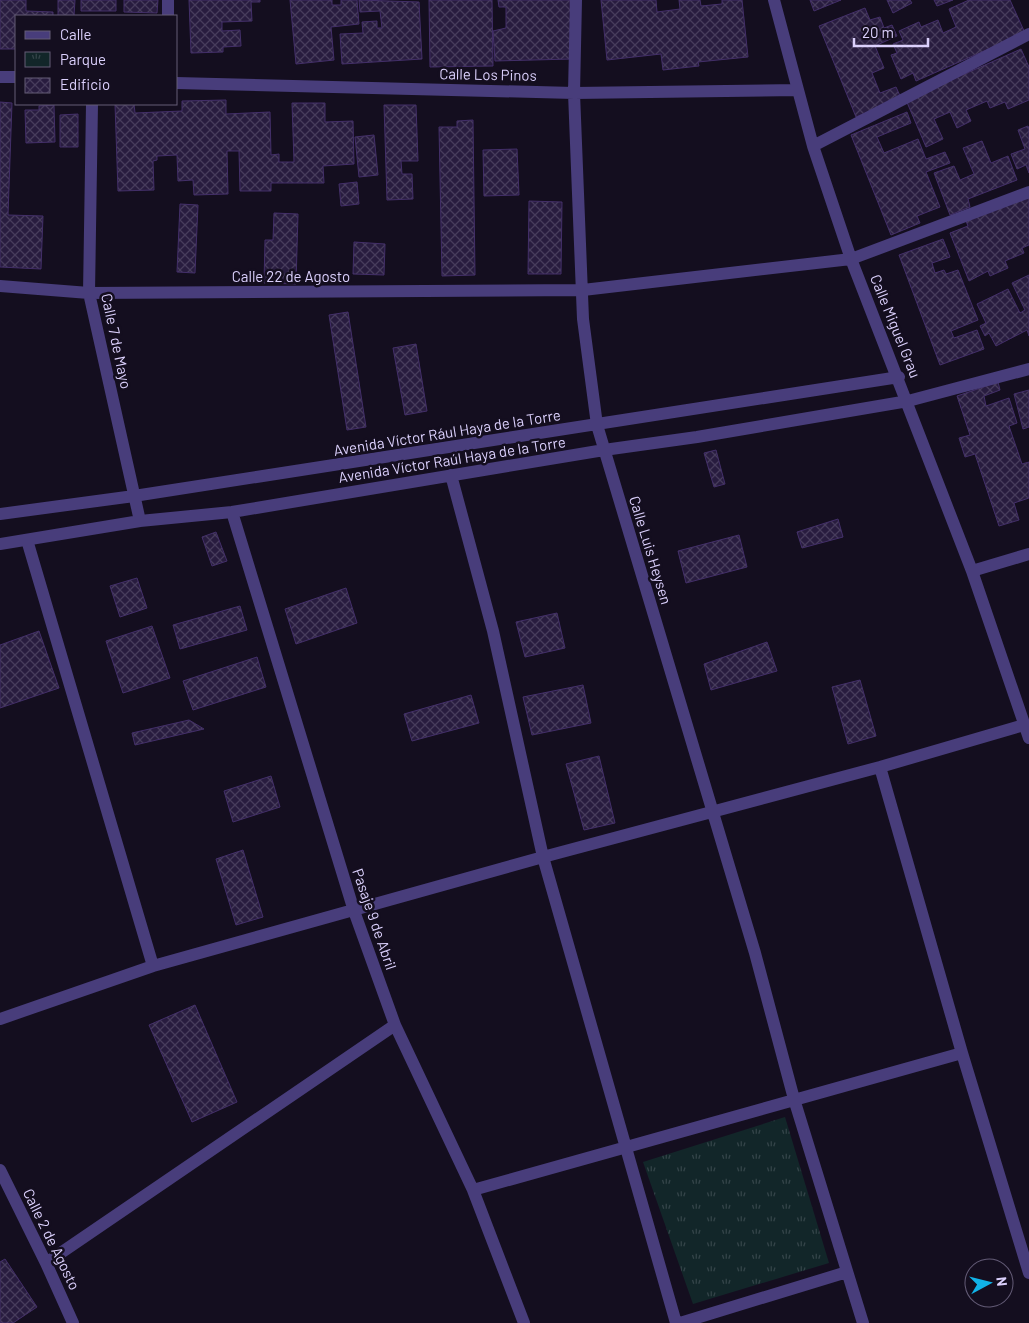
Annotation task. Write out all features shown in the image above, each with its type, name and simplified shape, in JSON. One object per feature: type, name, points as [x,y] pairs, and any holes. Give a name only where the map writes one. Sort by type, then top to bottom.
[{"type":"street","points":[[168,0],[168,15]]},
{"type":"street","name":"Calle Luis Heysen","points":[[576,0],[574,93],[583,319],[597,425],[755,954],[794,1099],[863,1323]]},
{"type":"street","name":"Calle Miguel Grau","points":[[774,0],[813,146],[851,259],[899,377],[972,571],[1029,738]]},
{"type":"street","points":[[813,146],[1029,34]]},
{"type":"street","points":[[0,77],[15,77]]},
{"type":"street","name":"Calle Los Pinos","points":[[178,83],[574,93],[798,90]]},
{"type":"street","name":"Calle 7 de Mayo","points":[[92,105],[89,293],[140,521]]},
{"type":"street","name":"Calle 22 de Agosto","points":[[0,286],[89,293],[583,290],[851,259],[1029,192]]},
{"type":"street","name":"Avenida Víctor Raúl Haya de la Torre","points":[[0,544],[140,521],[232,512],[604,450],[697,437],[908,401],[1029,369]]},
{"type":"street","name":"Avenida Víctor Rául Haya de la Torre","points":[[0,514],[134,496],[899,377]]},
{"type":"street","points":[[451,475],[494,631],[543,857],[678,1323],[847,1272]]},
{"type":"street","name":"Pasaje 9 de Abril","points":[[232,512],[354,910],[395,1025],[473,1190],[524,1323]]},
{"type":"street","points":[[27,540],[153,966]]},
{"type":"street","points":[[972,571],[1029,554]]},
{"type":"street","points":[[0,1019],[153,966],[543,857],[880,767],[1024,725]]},
{"type":"street","points":[[880,767],[962,1052],[1029,1273]]},
{"type":"street","points":[[46,1262],[395,1025]]},
{"type":"street","points":[[473,1190],[962,1052]]},
{"type":"street","name":"Calle 2 de Agosto","points":[[0,1170],[46,1262],[73,1323]]},
{"type":"green space","points":[[785,1117],[829,1263],[693,1304],[643,1162]]},
{"type":"building","points":[[0,0],[26,0],[26,11],[53,12],[53,15],[15,15],[15,49],[0,49]]},
{"type":"building","points":[[58,0],[75,0],[74,15],[58,15]]},
{"type":"building","points":[[81,0],[116,0],[116,11],[81,11]]},
{"type":"building","points":[[124,0],[158,0],[157,13],[124,12]]},
{"type":"building","points":[[189,0],[260,0],[260,2],[251,2],[252,21],[222,22],[222,31],[240,30],[241,46],[223,47],[223,52],[191,53]]},
{"type":"building","points":[[290,0],[332,0],[332,5],[341,5],[341,0],[357,0],[359,24],[331,27],[334,60],[296,64]]},
{"type":"building","points":[[359,0],[419,2],[422,59],[342,64],[340,34],[363,33],[362,22],[377,21],[377,28],[382,28],[380,11],[360,12]]},
{"type":"building","points":[[429,0],[492,0],[493,66],[430,67]]},
{"type":"building","points":[[498,0],[570,0],[572,59],[495,61],[493,31],[506,28],[506,7],[499,7]]},
{"type":"building","points":[[601,0],[656,0],[657,12],[680,9],[679,0],[700,0],[701,6],[722,4],[722,0],[742,0],[748,57],[698,62],[699,66],[663,70],[661,54],[607,60]]},
{"type":"building","points":[[810,0],[841,0],[814,11]]},
{"type":"building","points":[[887,0],[910,0],[912,3],[893,13]]},
{"type":"building","points":[[934,0],[953,0],[937,6]]},
{"type":"building","points":[[969,0],[1010,0],[1025,33],[916,81],[913,73],[901,79],[891,55],[897,53],[893,44],[903,40],[899,31],[919,22],[921,27],[938,20],[943,33],[956,27],[949,9]]},
{"type":"building","points":[[865,8],[870,20],[880,17],[884,28],[892,25],[897,36],[875,46],[884,68],[872,73],[880,93],[896,87],[901,98],[856,117],[819,26]]},
{"type":"building","points":[[1021,49],[1029,67],[1029,100],[1008,109],[1005,102],[990,108],[987,101],[966,110],[971,121],[957,128],[950,112],[934,119],[943,139],[926,147],[906,100]]},
{"type":"building","points":[[226,100],[226,114],[270,112],[271,155],[279,154],[279,162],[294,162],[292,103],[325,103],[325,122],[353,121],[354,164],[323,166],[324,183],[271,183],[271,191],[240,191],[239,151],[227,151],[228,194],[194,195],[193,180],[178,181],[177,155],[157,156],[157,160],[153,161],[154,190],[118,191],[115,105],[134,105],[135,113],[182,111],[182,101]]},
{"type":"building","points":[[0,102],[12,103],[8,215],[43,216],[41,269],[0,267]]},
{"type":"building","points":[[54,105],[55,142],[26,143],[25,110],[39,110],[39,106]]},
{"type":"building","points":[[384,105],[416,105],[418,161],[401,161],[402,174],[412,174],[413,199],[387,200]]},
{"type":"building","points":[[907,112],[911,123],[877,137],[884,153],[918,139],[926,159],[945,152],[950,163],[926,172],[940,207],[917,216],[920,223],[891,235],[851,135]]},
{"type":"building","points":[[78,114],[78,147],[60,147],[60,115]]},
{"type":"building","points":[[473,120],[475,275],[442,276],[439,127],[457,127],[457,121]]},
{"type":"building","points":[[1028,126],[1029,173],[1026,165],[1017,169],[1011,154],[1025,149],[1018,130]]},
{"type":"building","points":[[374,135],[378,175],[359,177],[355,137]]},
{"type":"building","points":[[982,141],[991,163],[1008,156],[1017,180],[968,199],[970,207],[950,215],[934,173],[954,166],[960,180],[974,174],[963,148]]},
{"type":"building","points":[[517,149],[519,195],[484,196],[483,150]]},
{"type":"building","points":[[357,182],[359,204],[341,206],[339,184]]},
{"type":"building","points":[[1029,194],[1029,245],[1022,248],[1024,253],[1005,261],[1008,268],[990,276],[988,271],[969,281],[950,233],[968,226],[966,221]]},
{"type":"building","points":[[529,201],[562,202],[561,274],[528,274]]},
{"type":"building","points":[[180,204],[198,205],[195,273],[177,272]]},
{"type":"building","points":[[274,213],[298,214],[296,284],[264,283],[265,240],[273,240]]},
{"type":"building","points":[[943,239],[950,257],[932,263],[935,273],[944,270],[946,274],[958,270],[978,320],[951,331],[954,338],[977,330],[984,349],[940,365],[899,255]]},
{"type":"building","points":[[354,242],[385,244],[384,275],[353,274]]},
{"type":"building","points":[[1029,275],[1029,336],[1027,330],[996,346],[989,333],[985,336],[980,326],[986,323],[977,304],[1008,289],[1020,313],[1025,310],[1012,283]]},
{"type":"building","points":[[348,312],[366,427],[347,430],[329,315]]},
{"type":"building","points":[[416,344],[427,411],[405,415],[393,348]]},
{"type":"building","points":[[998,382],[1000,390],[984,396],[986,406],[1009,398],[1017,423],[1009,426],[1022,464],[1029,462],[1029,498],[1014,503],[1019,520],[999,526],[975,454],[965,457],[959,438],[970,435],[957,396]]},
{"type":"building","points":[[1029,390],[1029,427],[1023,429],[1014,394]]},
{"type":"building","points":[[716,450],[725,484],[714,487],[704,453]]},
{"type":"building","points":[[838,519],[843,537],[802,548],[797,532]]},
{"type":"building","points":[[216,532],[227,561],[212,566],[202,537]]},
{"type":"building","points":[[739,535],[747,567],[686,583],[678,551]]},
{"type":"building","points":[[137,578],[147,608],[120,617],[110,586]]},
{"type":"building","points":[[346,588],[357,623],[296,644],[285,609]]},
{"type":"building","points":[[240,606],[247,630],[180,649],[173,625]]},
{"type":"building","points":[[557,613],[565,648],[525,657],[516,622]]},
{"type":"building","points":[[152,626],[170,678],[123,693],[106,641]]},
{"type":"building","points":[[39,631],[59,688],[0,708],[0,645]]},
{"type":"building","points":[[767,642],[777,671],[711,690],[704,664]]},
{"type":"building","points":[[257,657],[266,687],[193,710],[183,681]]},
{"type":"building","points":[[860,680],[876,736],[848,744],[832,687]]},
{"type":"building","points":[[583,685],[591,723],[532,735],[523,697]]},
{"type":"building","points":[[471,695],[479,723],[412,741],[404,714]]},
{"type":"building","points":[[189,720],[204,729],[135,745],[132,733]]},
{"type":"building","points":[[599,756],[615,823],[584,830],[566,764]]},
{"type":"building","points":[[271,776],[280,807],[233,822],[224,791]]},
{"type":"building","points":[[243,850],[263,917],[236,925],[216,859]]},
{"type":"building","points":[[195,1005],[237,1102],[192,1122],[149,1025]]},
{"type":"building","points":[[5,1259],[37,1307],[13,1323],[0,1323],[0,1262]]}]
